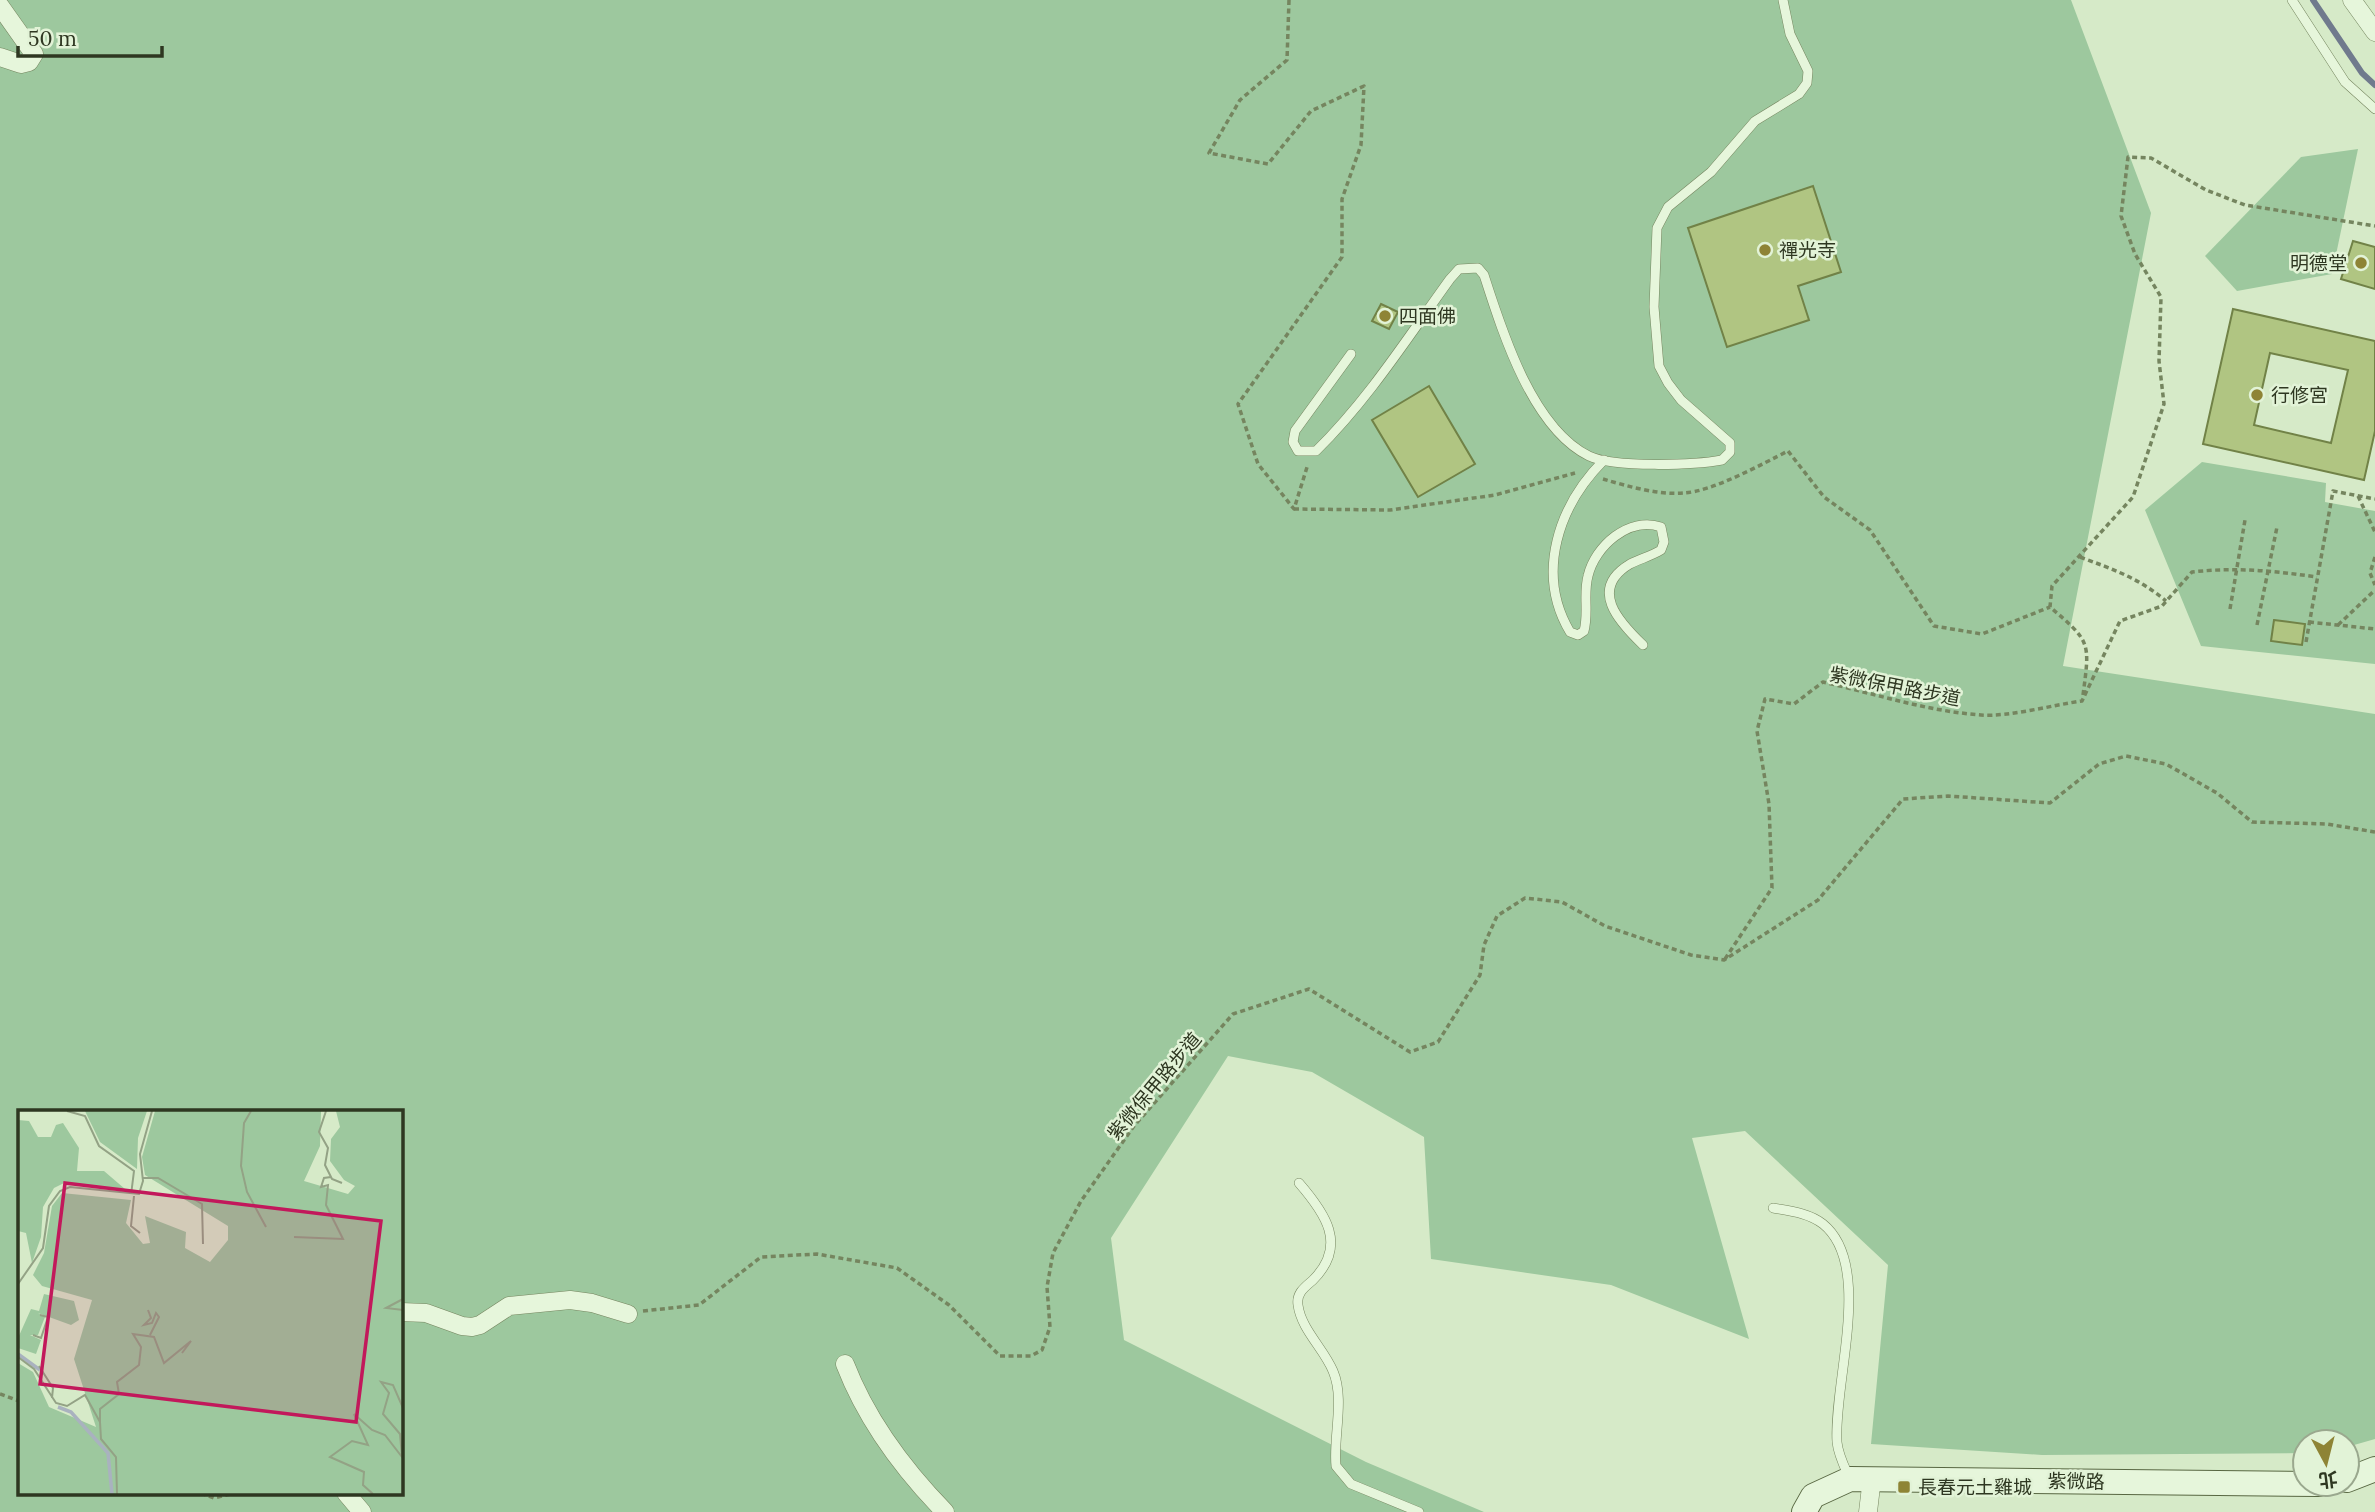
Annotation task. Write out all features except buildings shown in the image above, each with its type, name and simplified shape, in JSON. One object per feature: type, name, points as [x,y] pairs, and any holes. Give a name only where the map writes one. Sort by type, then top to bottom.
[{"type":"street","points":[[2352,0],[2375,32]]},
{"type":"street","points":[[0,6],[34,54],[29,62],[21,64],[0,57]]},
{"type":"street","points":[[402,1312],[426,1313],[472,1327],[509,1306],[570,1300],[592,1303],[628,1314]]},
{"type":"street","points":[[845,1364],[857,1395],[901,1464],[945,1512]]},
{"type":"street","points":[[1861,1478],[1868,1512]]},
{"type":"street","name":"紫微路","points":[[1804,1512],[1813,1496],[1861,1478],[2291,1484]]},
{"type":"street","points":[[347,1494],[362,1512]]},
{"type":"lane","points":[[1351,354],[1294,431],[1293,442],[1298,451],[1312,452],[1355,408],[1459,269],[1469,266],[1478,268],[1484,275],[1507,345],[1527,387],[1553,425],[1573,446],[1591,458],[1616,463],[1708,463],[1722,460],[1730,452],[1730,443],[1681,400],[1659,366],[1654,307],[1657,228],[1668,207],[1711,172],[1755,121],[1799,94],[1807,83],[1808,71],[1790,34],[1783,0]]},
{"type":"lane","points":[[2292,0],[2345,82],[2375,109]]},
{"type":"lane","points":[[1604,460],[1589,475],[1571,501],[1555,545],[1557,604],[1570,632],[1578,635],[1584,631],[1587,578],[1604,547],[1629,528],[1653,524],[1661,527],[1664,542],[1661,550],[1629,565],[1615,576],[1611,585],[1610,597],[1617,620],[1643,645]]},
{"type":"lane","points":[[1298,1183],[1321,1209],[1331,1240],[1324,1268],[1299,1292],[1297,1302],[1300,1314],[1335,1379],[1336,1466],[1351,1484],[1419,1512]]},
{"type":"lane","points":[[1773,1208],[1805,1214],[1822,1223],[1834,1235],[1843,1254],[1849,1280],[1837,1443],[1861,1478]]},
{"type":"path","points":[[1289,0],[1287,60],[1240,100],[1209,153],[1268,164],[1311,111],[1364,86],[1362,145],[1342,199],[1342,257],[1238,404],[1258,464],[1294,509]]},
{"type":"path","points":[[2050,607],[2052,586],[2133,497],[2164,404],[2159,360],[2161,297],[2135,254],[2121,216],[2128,157],[2151,158],[2206,190],[2245,205],[2375,226]]},
{"type":"path","points":[[1294,509],[1390,510],[1495,495],[1569,472],[1624,485],[1684,494],[1742,475],[1788,451],[1824,497],[1870,530],[1934,626],[1982,634],[2050,607]]},
{"type":"path","points":[[1294,509],[1312,452]]},
{"type":"path","points":[[2306,642],[2333,491],[2375,499]]},
{"type":"path","points":[[2358,496],[2375,532]]},
{"type":"path","points":[[2230,609],[2245,520]]},
{"type":"path","points":[[2257,625],[2277,527]]},
{"type":"path","points":[[2080,557],[2120,570],[2147,585],[2166,601]]},
{"type":"path","points":[[2338,625],[2375,588],[2370,573],[2375,557]]},
{"type":"path","points":[[2082,701],[2120,621],[2162,606],[2192,572],[2267,570],[2317,577]]},
{"type":"path","points":[[2050,607],[2082,634],[2089,653],[2082,701]]},
{"type":"path","points":[[2309,622],[2375,629]]},
{"type":"path","name":"紫微保甲路步道","points":[[628,1314],[699,1306],[761,1257],[817,1254],[897,1268],[949,1305],[1000,1356],[1031,1356],[1042,1350],[1050,1326],[1047,1287],[1053,1253],[1081,1201],[1135,1126],[1233,1014],[1309,989],[1410,1052],[1438,1042],[1480,975],[1484,945],[1497,916],[1525,898],[1562,902],[1605,926],[1691,955],[1724,960],[1772,888],[1769,804],[1756,731],[1765,699],[1794,705],[1823,682],[1878,694],[1910,706],[1984,716],[2082,701]]},
{"type":"path","points":[[1724,960],[1818,900],[1903,799],[1948,796],[2050,803],[2099,764],[2126,756],[2166,764],[2217,793],[2252,822],[2316,823],[2375,832]]},
{"type":"path","points":[[0,1394],[18,1401]]},
{"type":"path","points":[[204,1494],[214,1498],[231,1494]]},
{"type":"green space","points":[[0,0],[2071,0],[2151,213],[2063,666],[2375,714],[2375,1439],[2361,1443],[2361,1428],[2291,1428],[2291,1453],[2042,1455],[1871,1444],[1888,1265],[1745,1131],[1692,1138],[1749,1339],[1611,1285],[1431,1259],[1424,1137],[1312,1072],[1228,1056],[1111,1238],[1124,1340],[1366,1462],[1484,1512],[0,1512]]},
{"type":"green space","points":[[2358,149],[2332,274],[2237,291],[2205,256],[2301,157]]},
{"type":"green space","points":[[2202,462],[2326,483],[2325,502],[2375,511],[2375,664],[2201,646],[2145,510]]},
{"type":"waterway","points":[[2313,0],[2362,73],[2375,85]]},
{"type":"place","name":"禪光寺","points":[[1765,250]]},
{"type":"place","name":"明德堂","points":[[2361,263]]},
{"type":"place","name":"四面佛","points":[[1385,316]]},
{"type":"place","name":"行修宮","points":[[2257,395]]},
{"type":"place","name":"長春元土雞城","points":[[1904,1487]]}]
